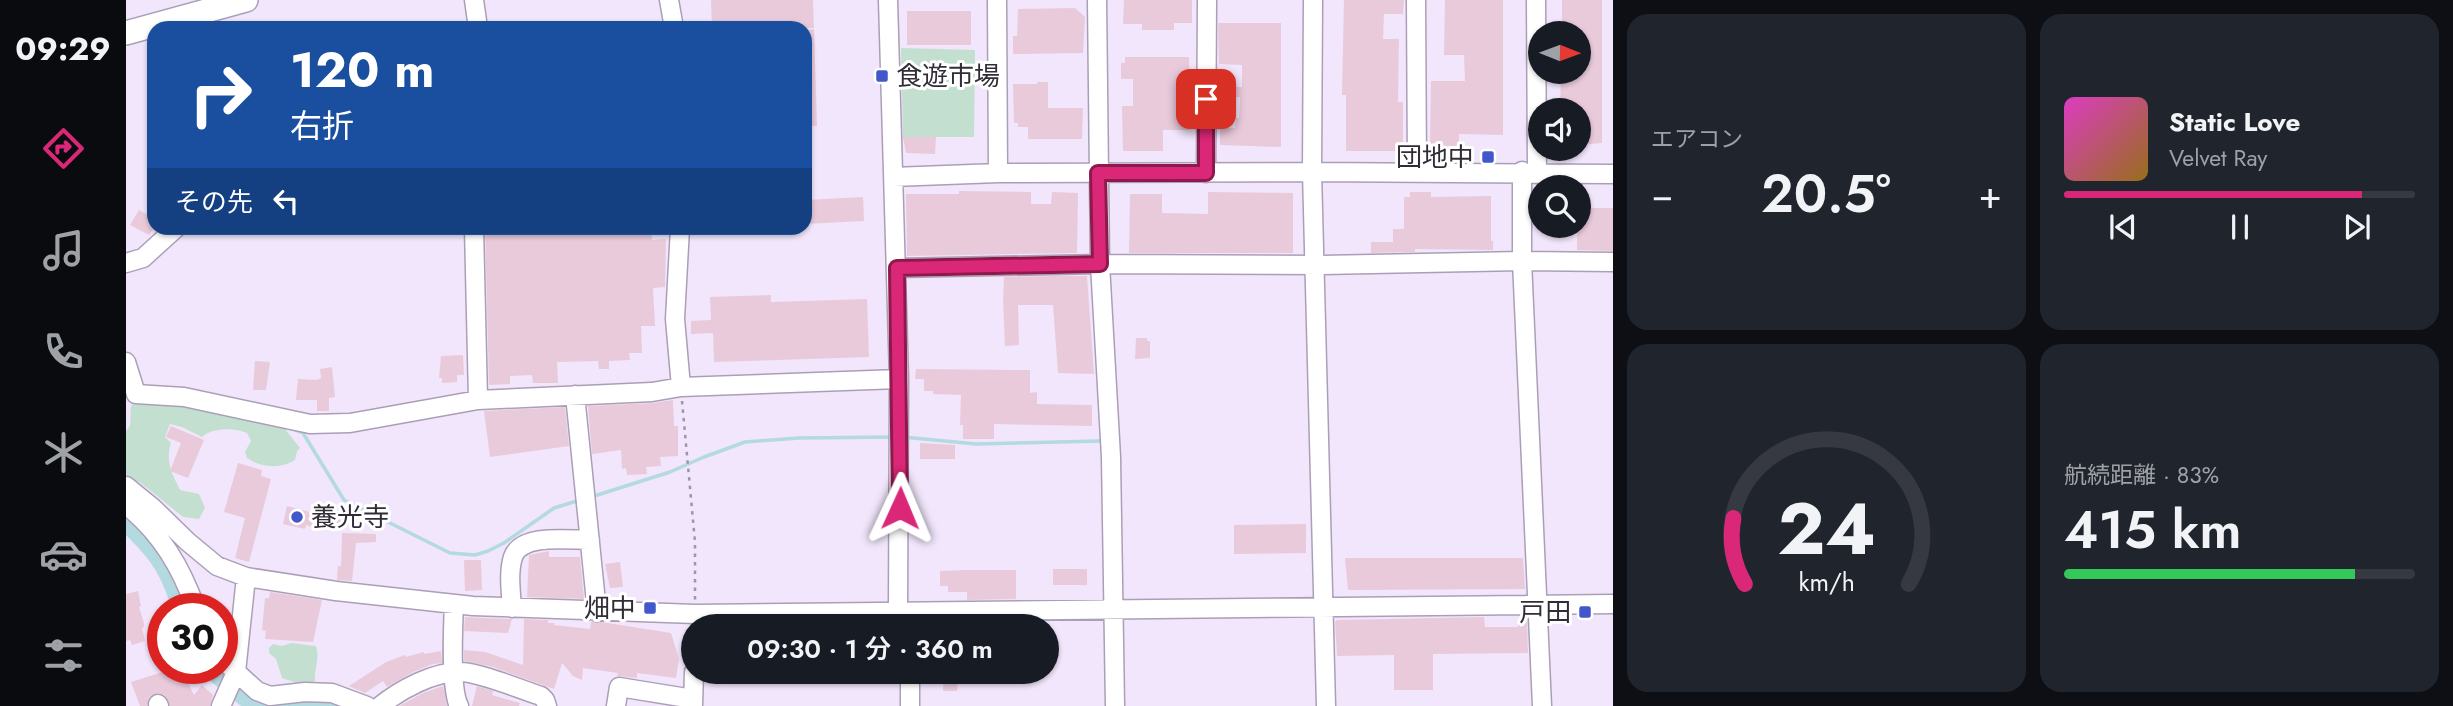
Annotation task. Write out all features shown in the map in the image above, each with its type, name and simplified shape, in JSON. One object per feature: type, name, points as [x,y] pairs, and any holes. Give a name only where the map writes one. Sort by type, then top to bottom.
[{"type":"main road","points":[[154,21],[185,8],[245,0]]},
{"type":"main road","points":[[126,33],[147,24]]},
{"type":"street","points":[[474,0],[477,21]]},
{"type":"street","points":[[669,0],[673,21]]},
{"type":"street","points":[[888,0],[906,614]]},
{"type":"street","points":[[997,0],[998,173]]},
{"type":"street","points":[[1097,0],[1100,264],[1111,457],[1115,706]]},
{"type":"street","points":[[1206,173],[1207,0]]},
{"type":"street","points":[[1312,0],[1312,172],[1326,706]]},
{"type":"street","points":[[1416,0],[1417,171]]},
{"type":"street","points":[[1536,0],[1529,172],[1522,261],[1542,706]]},
{"type":"street","points":[[893,177],[998,173],[1417,171],[1613,174]]},
{"type":"street","points":[[126,263],[143,258],[168,235]]},
{"type":"street","points":[[474,235],[478,400]]},
{"type":"street","points":[[680,235],[675,319],[681,387]]},
{"type":"street","points":[[897,268],[1100,264],[1613,262]]},
{"type":"street","points":[[126,362],[136,394],[184,397],[310,424],[350,423],[478,400],[652,392],[681,387],[899,379]]},
{"type":"street","points":[[575,395],[597,612]]},
{"type":"street","points":[[126,486],[217,566],[246,577],[336,591],[454,604],[681,619]]},
{"type":"street","points":[[126,505],[161,539],[174,557],[189,593]]},
{"type":"street","points":[[512,608],[511,571],[514,555],[519,547],[534,541],[590,540]]},
{"type":"street","points":[[238,653],[246,577]]},
{"type":"street","points":[[454,604],[456,701],[460,706]]},
{"type":"street","points":[[965,614],[1113,609],[1613,604]]},
{"type":"street","points":[[380,706],[405,688],[455,673],[471,674],[541,696],[547,706]]},
{"type":"street","points":[[238,674],[257,691],[270,696],[305,692],[332,693],[367,706]]},
{"type":"street","points":[[226,704],[232,684]]},
{"type":"street","points":[[616,706],[619,687],[693,702],[694,684]]},
{"type":"street","points":[[909,684],[910,706]]},
{"type":"path","points":[[681,387],[695,542],[695,614]]},
{"type":"shaded area","points":[[901,48],[975,50],[974,137],[903,137]]},
{"type":"shaded area","points":[[135,402],[199,407],[285,429],[300,448],[295,460],[289,463],[264,465],[247,458],[245,452],[251,441],[247,433],[224,429],[212,431],[202,437],[170,424],[165,437],[171,443],[169,462],[174,478],[180,490],[199,494],[205,508],[199,519],[183,517],[141,483],[126,476],[126,431],[130,426],[131,406]]},
{"type":"shaded area","points":[[126,516],[156,546],[182,593],[166,593],[155,569],[126,535]]},
{"type":"shaded area","points":[[291,643],[316,646],[315,681],[302,689],[297,683],[282,678],[276,659],[269,653],[273,644],[282,646]]},
{"type":"shaded area","points":[[214,684],[238,684],[253,697],[321,698],[350,706],[241,706]]},
{"type":"building","points":[[711,0],[813,0],[814,28],[812,21],[712,21]]},
{"type":"building","points":[[1124,0],[1192,0],[1192,23],[1174,23],[1174,30],[1142,30],[1142,24],[1123,24]]},
{"type":"building","points":[[1344,0],[1404,0],[1403,14],[1384,14],[1383,39],[1399,39],[1398,102],[1403,102],[1403,151],[1346,151],[1346,95],[1342,95]]},
{"type":"building","points":[[1445,0],[1503,0],[1503,135],[1459,134],[1459,147],[1430,147],[1431,81],[1465,81],[1464,55],[1444,55]]},
{"type":"building","points":[[1562,0],[1602,0],[1602,143],[1591,144],[1591,98],[1560,98],[1561,84],[1591,84],[1591,21],[1562,21]]},
{"type":"building","points":[[1075,8],[1085,17],[1083,53],[1013,54],[1018,9]]},
{"type":"building","points":[[907,11],[971,11],[971,45],[907,45]]},
{"type":"building","points":[[1218,23],[1281,23],[1281,147],[1220,145],[1220,128],[1235,128],[1236,118],[1239,118],[1240,97],[1227,97],[1227,87],[1242,87],[1242,65],[1219,64]]},
{"type":"building","points":[[814,29],[817,126],[812,126]]},
{"type":"building","points":[[1125,57],[1189,57],[1190,130],[1163,130],[1163,151],[1123,151],[1122,106],[1133,106],[1133,79],[1121,79],[1121,63],[1125,63]]},
{"type":"building","points":[[1048,82],[1048,108],[1083,108],[1082,139],[1028,139],[1028,127],[1018,127],[1018,123],[1014,123],[1013,84]]},
{"type":"building","points":[[903,137],[936,137],[935,154],[906,153]]},
{"type":"building","points":[[959,191],[1031,192],[1031,204],[1051,204],[1052,192],[1078,193],[1077,253],[907,256],[906,194],[959,194]]},
{"type":"building","points":[[1208,192],[1293,193],[1293,253],[1129,253],[1130,194],[1162,194],[1162,213],[1208,214]]},
{"type":"building","points":[[1410,192],[1431,192],[1431,197],[1491,196],[1493,250],[1415,249],[1415,252],[1371,253],[1371,242],[1393,242],[1393,229],[1404,229],[1404,197],[1410,197]]},
{"type":"building","points":[[863,197],[864,221],[812,224],[812,200]]},
{"type":"building","points":[[1591,208],[1613,208],[1613,251],[1577,250],[1577,238],[1591,238]]},
{"type":"building","points":[[139,210],[147,215],[147,234],[130,225]]},
{"type":"building","points":[[485,235],[652,235],[652,240],[666,239],[665,287],[653,288],[655,326],[641,326],[642,353],[629,353],[630,360],[609,361],[609,369],[599,369],[598,361],[557,362],[558,383],[533,383],[532,375],[510,376],[510,384],[489,385]]},
{"type":"building","points":[[1087,276],[1094,374],[1058,373],[1053,305],[1018,305],[1019,345],[1005,346],[1004,277]]},
{"type":"building","points":[[771,295],[771,302],[867,299],[869,357],[714,362],[713,333],[691,334],[691,321],[711,320],[710,297]]},
{"type":"building","points":[[1136,338],[1147,338],[1147,341],[1150,341],[1150,358],[1135,359]]},
{"type":"building","points":[[463,355],[464,375],[457,375],[457,382],[442,383],[442,378],[439,378],[441,356]]},
{"type":"building","points":[[255,361],[270,362],[266,390],[253,390]]},
{"type":"building","points":[[332,367],[335,397],[329,398],[329,411],[317,411],[317,400],[296,400],[298,379],[317,380],[321,378],[320,369]]},
{"type":"building","points":[[916,369],[1030,370],[1030,393],[1037,392],[1037,404],[1092,405],[1092,426],[994,424],[994,439],[963,439],[963,425],[960,425],[961,395],[924,391],[924,379],[915,379]]},
{"type":"building","points":[[673,400],[674,426],[678,426],[678,456],[660,457],[661,466],[646,467],[647,474],[627,475],[626,468],[622,469],[621,450],[592,454],[588,406]]},
{"type":"building","points":[[565,407],[569,446],[490,457],[484,411]]},
{"type":"building","points":[[171,426],[204,440],[188,478],[170,471],[181,443],[166,437]]},
{"type":"building","points":[[920,443],[955,445],[955,459],[920,459]]},
{"type":"building","points":[[238,463],[262,470],[261,476],[271,479],[249,562],[235,558],[245,518],[224,512]]},
{"type":"building","points":[[287,506],[344,521],[341,531],[324,526],[322,530],[306,525],[305,529],[283,524]]},
{"type":"building","points":[[1306,524],[1306,553],[1234,554],[1234,525]]},
{"type":"building","points":[[342,533],[376,534],[376,542],[356,543],[352,581],[337,580],[338,566],[341,566]]},
{"type":"building","points":[[549,551],[549,557],[580,557],[584,599],[527,597],[529,555]]},
{"type":"building","points":[[1345,558],[1523,558],[1525,589],[1348,590]]},
{"type":"building","points":[[464,560],[481,560],[482,590],[465,591]]},
{"type":"building","points":[[620,562],[623,587],[610,588],[605,564]]},
{"type":"building","points":[[1053,569],[1087,569],[1087,585],[1053,585]]},
{"type":"building","points":[[1016,570],[1016,599],[967,600],[967,592],[948,592],[948,586],[940,586],[940,571]]},
{"type":"building","points":[[138,591],[145,641],[132,645],[130,640],[126,641],[126,594]]},
{"type":"building","points":[[270,592],[322,600],[313,642],[265,639],[266,631],[262,630],[265,598],[269,598]]},
{"type":"building","points":[[465,617],[512,619],[508,633],[464,631]]},
{"type":"building","points":[[1484,617],[1485,627],[1518,627],[1518,621],[1527,620],[1528,653],[1433,654],[1433,690],[1394,690],[1394,655],[1337,656],[1337,620]]},
{"type":"building","points":[[524,619],[548,620],[548,623],[554,625],[590,629],[591,622],[601,622],[671,633],[679,659],[676,678],[637,673],[637,678],[617,676],[618,673],[583,668],[582,680],[573,676],[562,663],[554,689],[493,667],[464,661],[464,650],[485,652],[523,665]]},
{"type":"building","points":[[441,651],[442,663],[413,672],[387,687],[383,681],[365,693],[349,686],[386,662],[405,655]]},
{"type":"building","points":[[147,677],[147,684],[188,684],[194,695],[202,685],[213,695],[210,706],[170,706],[165,695],[158,693],[149,697],[147,706],[140,706],[131,682]]},
{"type":"building","points":[[943,684],[958,684],[957,691],[943,691]]},
{"type":"building","points":[[443,686],[447,706],[399,706],[423,693]]},
{"type":"building","points":[[477,686],[493,691],[492,695],[520,703],[519,706],[472,706]]},
{"type":"waterway","points":[[293,429],[303,433],[344,500],[450,553],[475,555],[488,551],[554,508],[580,500]]},
{"type":"waterway","points":[[591,497],[670,472],[745,442],[799,438],[892,437]]},
{"type":"waterway","points":[[903,437],[976,444],[1100,441]]},
{"type":"place","name":"食遊市場","points":[[882,76]]},
{"type":"place","name":"団地中","points":[[1488,157]]},
{"type":"place","name":"養光寺","points":[[297,517]]},
{"type":"place","name":"畑中","points":[[650,608]]},
{"type":"place","name":"戸田","points":[[1585,612]]},
{"type":"route","points":[[900,508],[897,268],[1100,264],[1098,173],[1206,173],[1206,99]]}]
